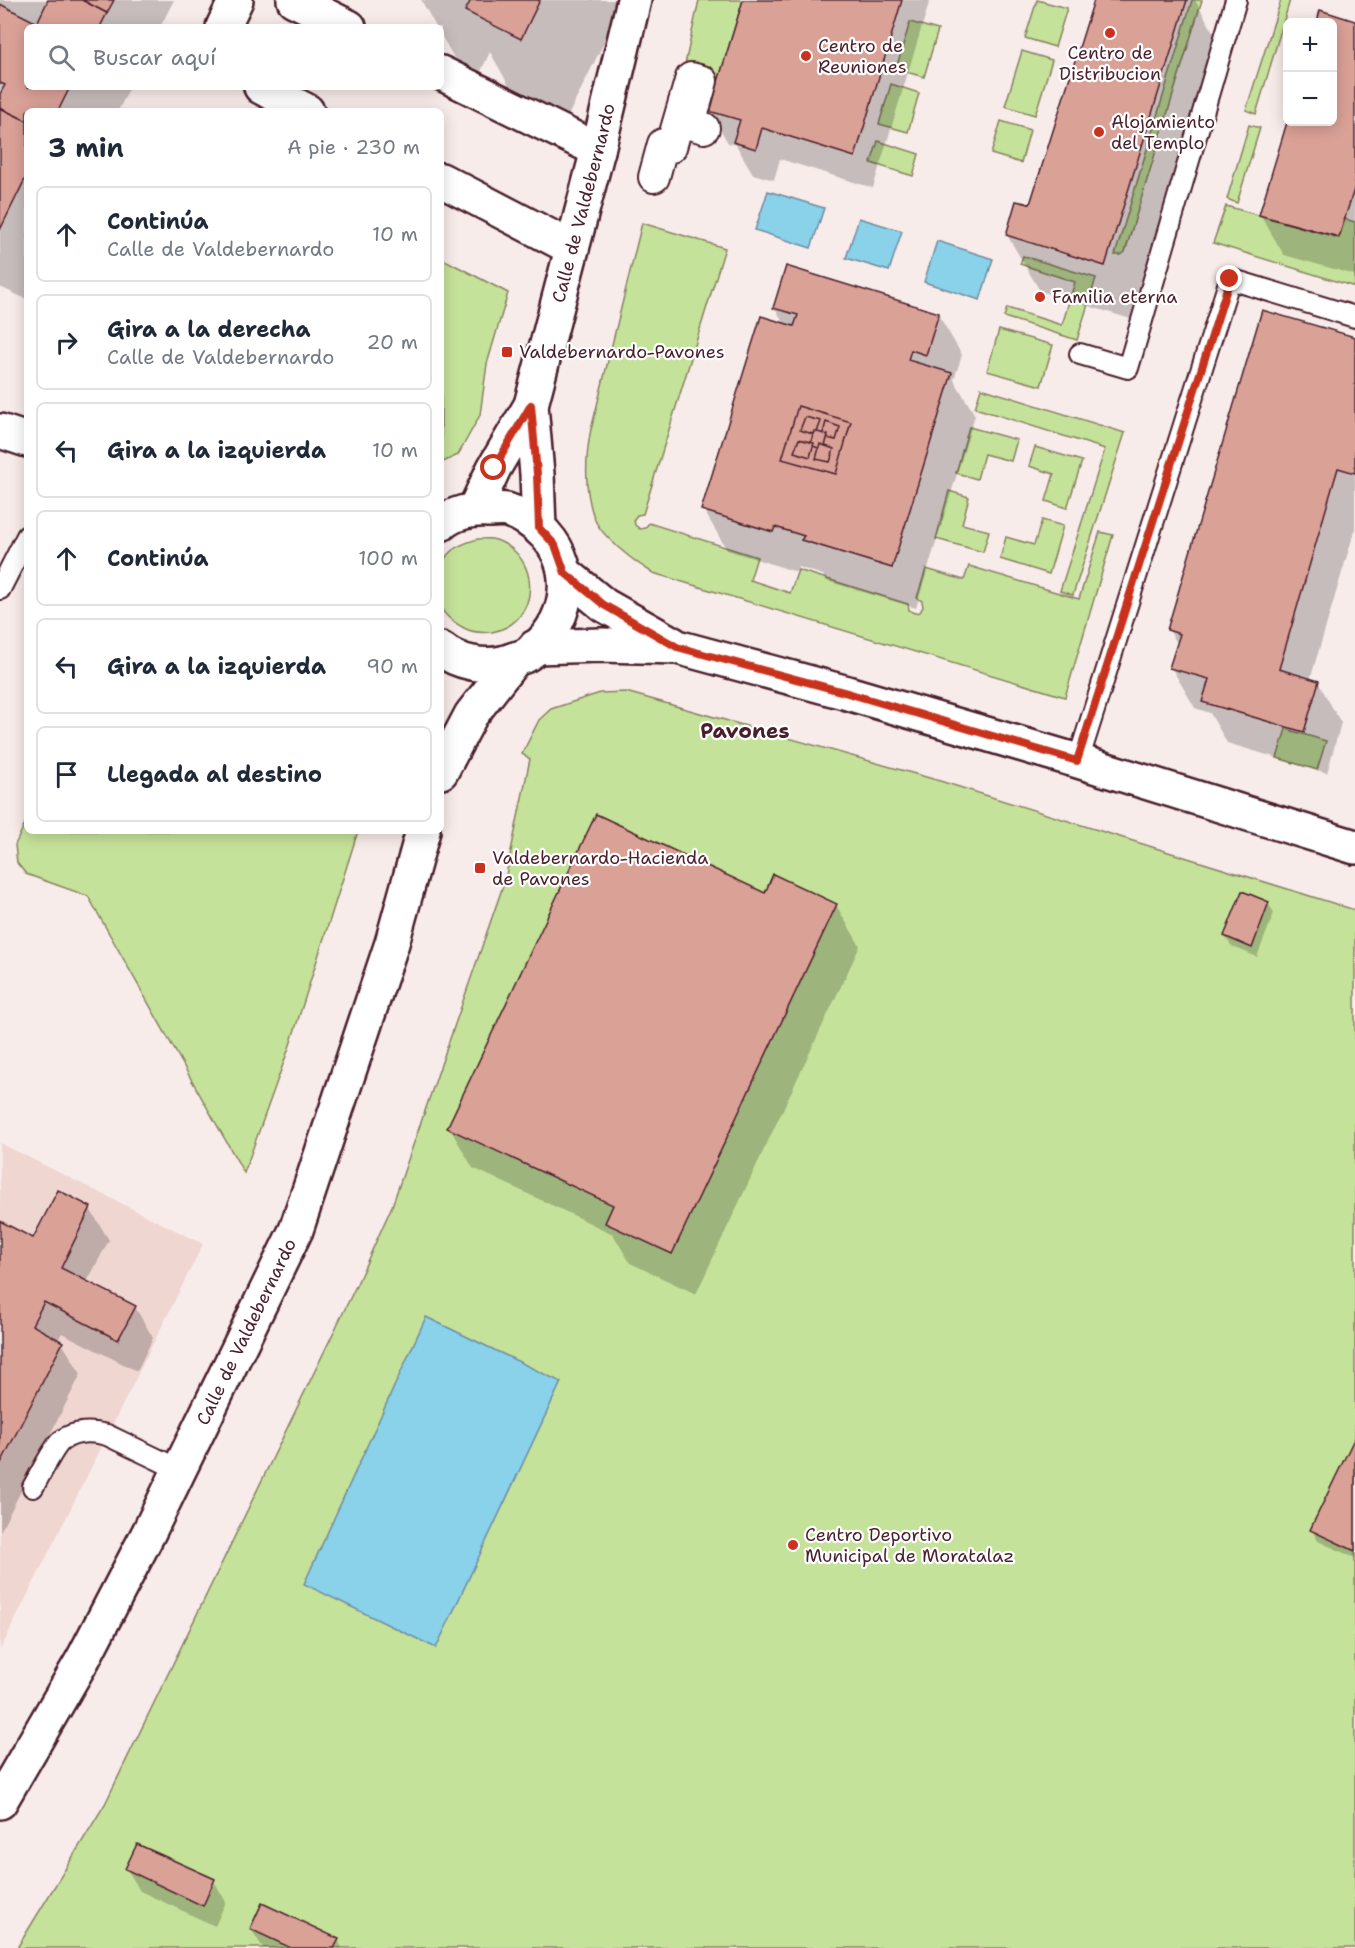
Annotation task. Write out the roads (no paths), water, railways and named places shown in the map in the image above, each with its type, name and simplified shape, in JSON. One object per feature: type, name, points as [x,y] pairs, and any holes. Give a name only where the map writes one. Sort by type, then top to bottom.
[{"type":"street","points":[[224,24],[236,0]]},
{"type":"street","points":[[294,0],[343,24]]},
{"type":"street","name":"Calle de Valdebernardo","points":[[451,518],[494,468],[531,405],[598,150],[634,0]]},
{"type":"street","points":[[444,74],[598,150]]},
{"type":"street","points":[[650,176],[663,144],[671,147],[691,78],[702,81],[690,124],[704,128]]},
{"type":"street","points":[[267,90],[301,108]]},
{"type":"street","points":[[444,182],[572,248]]},
{"type":"street","name":"Calle de Valdebernardo","points":[[531,405],[539,528]]},
{"type":"street","points":[[0,431],[24,439]]},
{"type":"street","points":[[444,651],[468,663],[494,665],[525,653],[547,638],[563,608],[565,573],[555,545],[534,523],[507,510],[451,518]]},
{"type":"street","points":[[565,573],[604,605],[677,647]]},
{"type":"street","points":[[444,766],[471,715],[525,653],[601,645],[677,647],[844,692],[1355,847]]},
{"type":"street","name":"Calle de Valdebernardo","points":[[0,1802],[83,1659],[180,1470],[296,1230],[393,943],[422,834]]},
{"type":"lane","points":[[1080,354],[1128,368],[1236,0]]},
{"type":"lane","points":[[1077,761],[1230,279],[1355,317]]},
{"type":"lane","points":[[0,589],[24,542]]},
{"type":"lane","points":[[33,1487],[60,1442],[77,1433],[96,1432],[107,1435],[180,1470]]},
{"type":"water","points":[[768,191],[824,208],[811,248],[755,230]]},
{"type":"water","points":[[859,218],[902,231],[889,271],[846,258]]},
{"type":"water","points":[[937,241],[993,259],[980,300],[924,282]]},
{"type":"water","points":[[426,1317],[561,1382],[436,1648],[304,1584]]},
{"type":"place","name":"Centro de Distribucion","points":[[1110,33]]},
{"type":"place","name":"Centro de Reuniones","points":[[806,56]]},
{"type":"place","name":"Alojamiento del Templo","points":[[1099,132]]},
{"type":"place","name":"Familia eterna","points":[[1040,297]]},
{"type":"place","name":"Valdebernardo-Pavones","points":[[507,352]]},
{"type":"place","name":"Valdebernardo-Hacienda de Pavones","points":[[480,868]]},
{"type":"place","name":"Centro Deportivo Municipal de Moratalaz","points":[[793,1545]]},
{"type":"district","name":"Pavones","points":[[745,731]]}]
